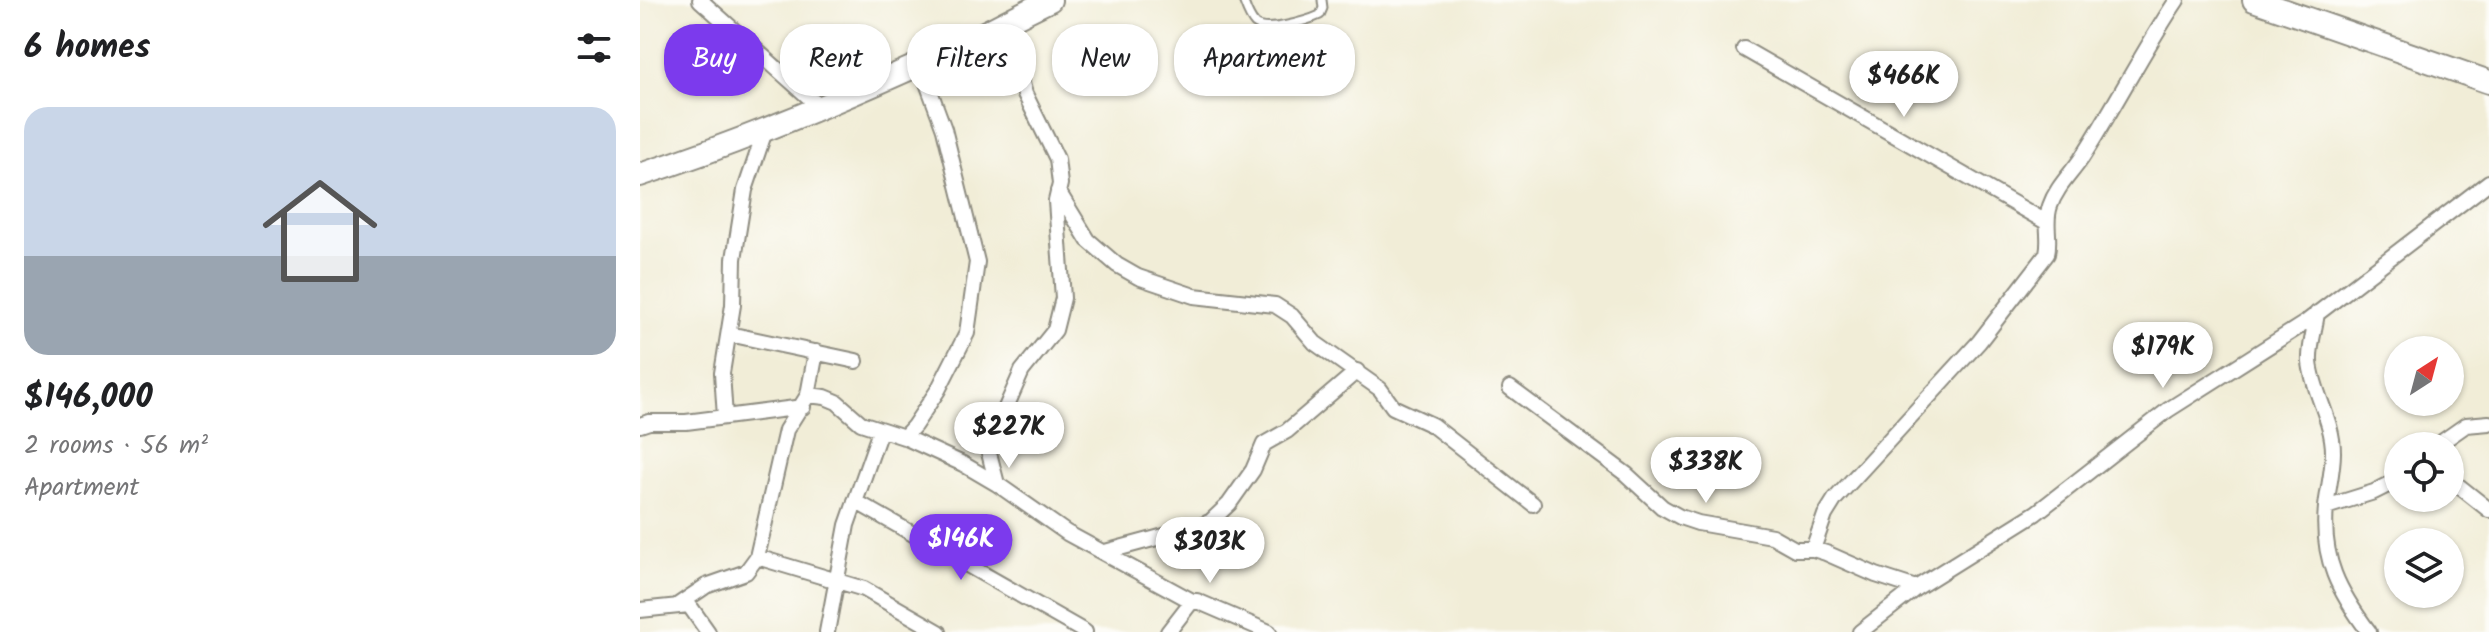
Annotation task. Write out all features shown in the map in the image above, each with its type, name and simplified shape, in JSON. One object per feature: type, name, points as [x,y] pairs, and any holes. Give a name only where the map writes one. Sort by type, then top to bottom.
[{"type":"main road","points":[[998,24],[1050,0]]},
{"type":"main road","points":[[2254,0],[2489,82]]},
{"type":"main road","points":[[640,175],[765,131],[907,70]]},
{"type":"street","points":[[700,0],[821,108]]},
{"type":"street","points":[[1813,549],[1825,515],[1835,499],[1979,342],[2047,254],[2046,222],[2054,196],[2081,159],[2149,41],[2177,0]]},
{"type":"street","points":[[997,484],[989,453],[994,435],[1022,371],[1055,330],[1063,298],[1056,201],[1060,172],[1057,159],[1025,94],[1004,21]]},
{"type":"street","points":[[1744,49],[2046,222]]},
{"type":"street","points":[[904,437],[938,390],[967,333],[977,262],[944,129],[932,96]]},
{"type":"street","points":[[725,417],[722,373],[733,305],[734,259],[745,190],[765,131]]},
{"type":"street","points":[[1860,632],[1916,588],[2036,513],[2168,410],[2317,313],[2489,182]]},
{"type":"street","points":[[1058,191],[1088,240],[1117,265],[1138,277],[1194,296],[1275,305],[1292,316],[1315,343],[1384,393],[1393,407],[1432,425],[1533,504]]},
{"type":"street","points":[[2317,313],[2310,365],[2330,427],[2333,452],[2324,538],[2339,585],[2369,632]]},
{"type":"street","points":[[729,334],[856,361]]},
{"type":"street","points":[[678,605],[706,586],[746,572],[757,557],[786,430],[806,401],[816,352]]},
{"type":"street","points":[[1105,552],[1211,521],[1229,504],[1244,483],[1264,444],[1287,431],[1357,371]]},
{"type":"street","points":[[1510,388],[1626,474],[1662,507],[1698,523],[1761,532],[1795,549],[1813,549],[1916,588]]},
{"type":"street","points":[[640,425],[725,417],[825,397],[837,402],[861,423],[904,437],[963,464],[1067,533],[1192,601],[1205,603],[1269,632]]},
{"type":"street","points":[[2456,432],[2476,422],[2489,423]]},
{"type":"street","points":[[827,632],[835,579],[855,501],[880,431]]},
{"type":"street","points":[[2326,507],[2384,487]]},
{"type":"street","points":[[2464,490],[2489,510]]},
{"type":"street","points":[[855,501],[1085,632]]},
{"type":"street","points":[[757,557],[864,589],[939,632]]},
{"type":"street","points":[[1168,632],[1192,601]]},
{"type":"street","points":[[640,610],[678,605],[692,607],[708,632]]},
{"type":"lane","points":[[1243,0],[1252,21],[1258,27],[1269,28],[1320,15],[1322,0]]}]
